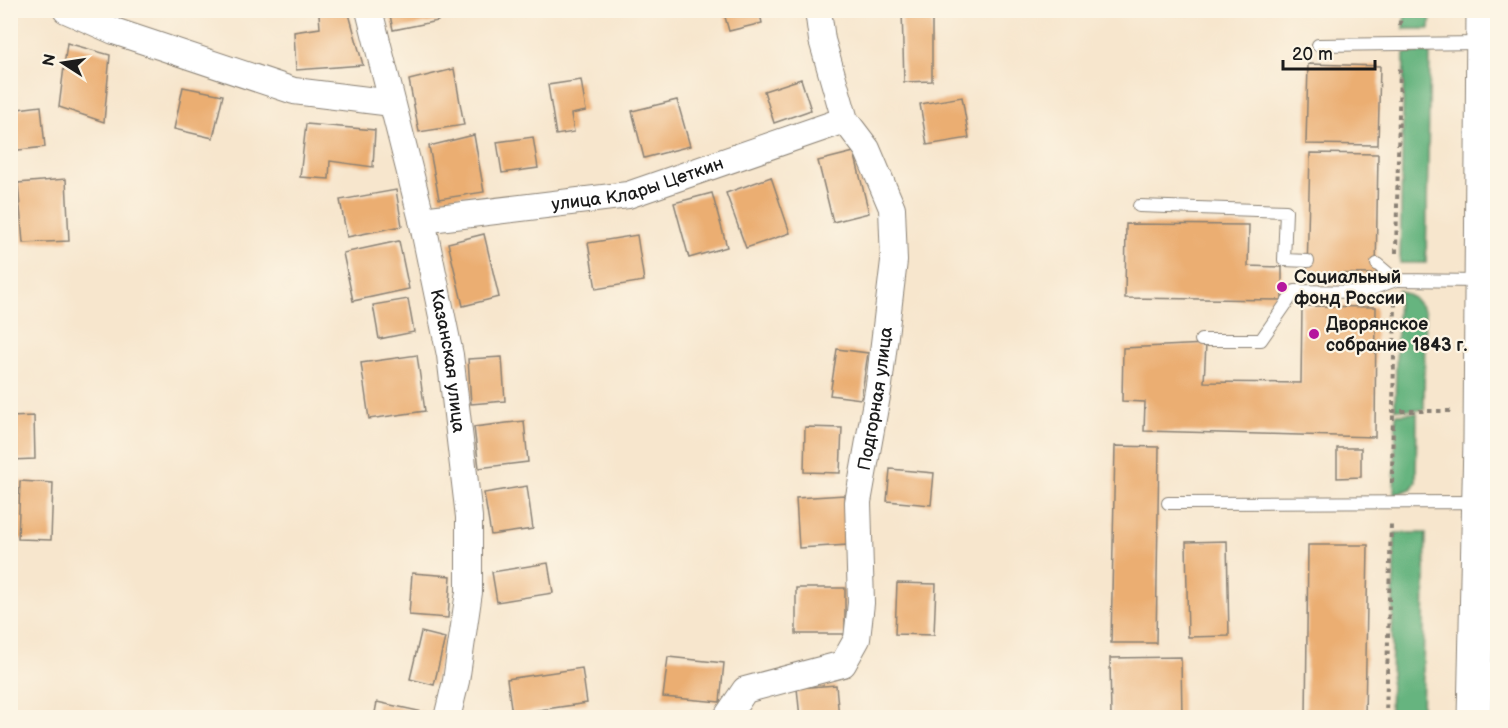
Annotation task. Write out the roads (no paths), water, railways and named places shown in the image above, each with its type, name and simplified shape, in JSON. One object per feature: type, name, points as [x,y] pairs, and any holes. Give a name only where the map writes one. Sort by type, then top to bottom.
[{"type":"main road","points":[[1474,717],[1488,514],[1483,431],[1481,281],[1490,139],[1483,10]]},
{"type":"street","points":[[66,10],[114,31],[294,92],[392,103]]},
{"type":"street","name":"Казанская улица","points":[[369,10],[422,220],[450,354],[469,517],[469,592],[456,681],[447,717]]},
{"type":"street","name":"Подгорная улица","points":[[726,717],[745,690],[843,664],[857,639],[861,603],[858,502],[879,385],[894,261],[891,207],[867,149],[845,120],[822,40],[818,10]]},
{"type":"street","name":"улица Клары Цеткин","points":[[422,220],[628,195],[845,120]]},
{"type":"lane","points":[[1318,45],[1483,43]]},
{"type":"lane","points":[[1139,206],[1286,211],[1284,260],[1308,261]]},
{"type":"lane","points":[[1377,264],[1395,280]]},
{"type":"lane","points":[[1202,340],[1261,340],[1295,291],[1363,292],[1395,280],[1481,281]]},
{"type":"lane","points":[[1168,503],[1391,502],[1488,514]]},
{"type":"place","name":"Социальный фонд России","points":[[1282,287]]},
{"type":"place","name":"Дворянское собрание 1843 г.","points":[[1314,334]]}]
